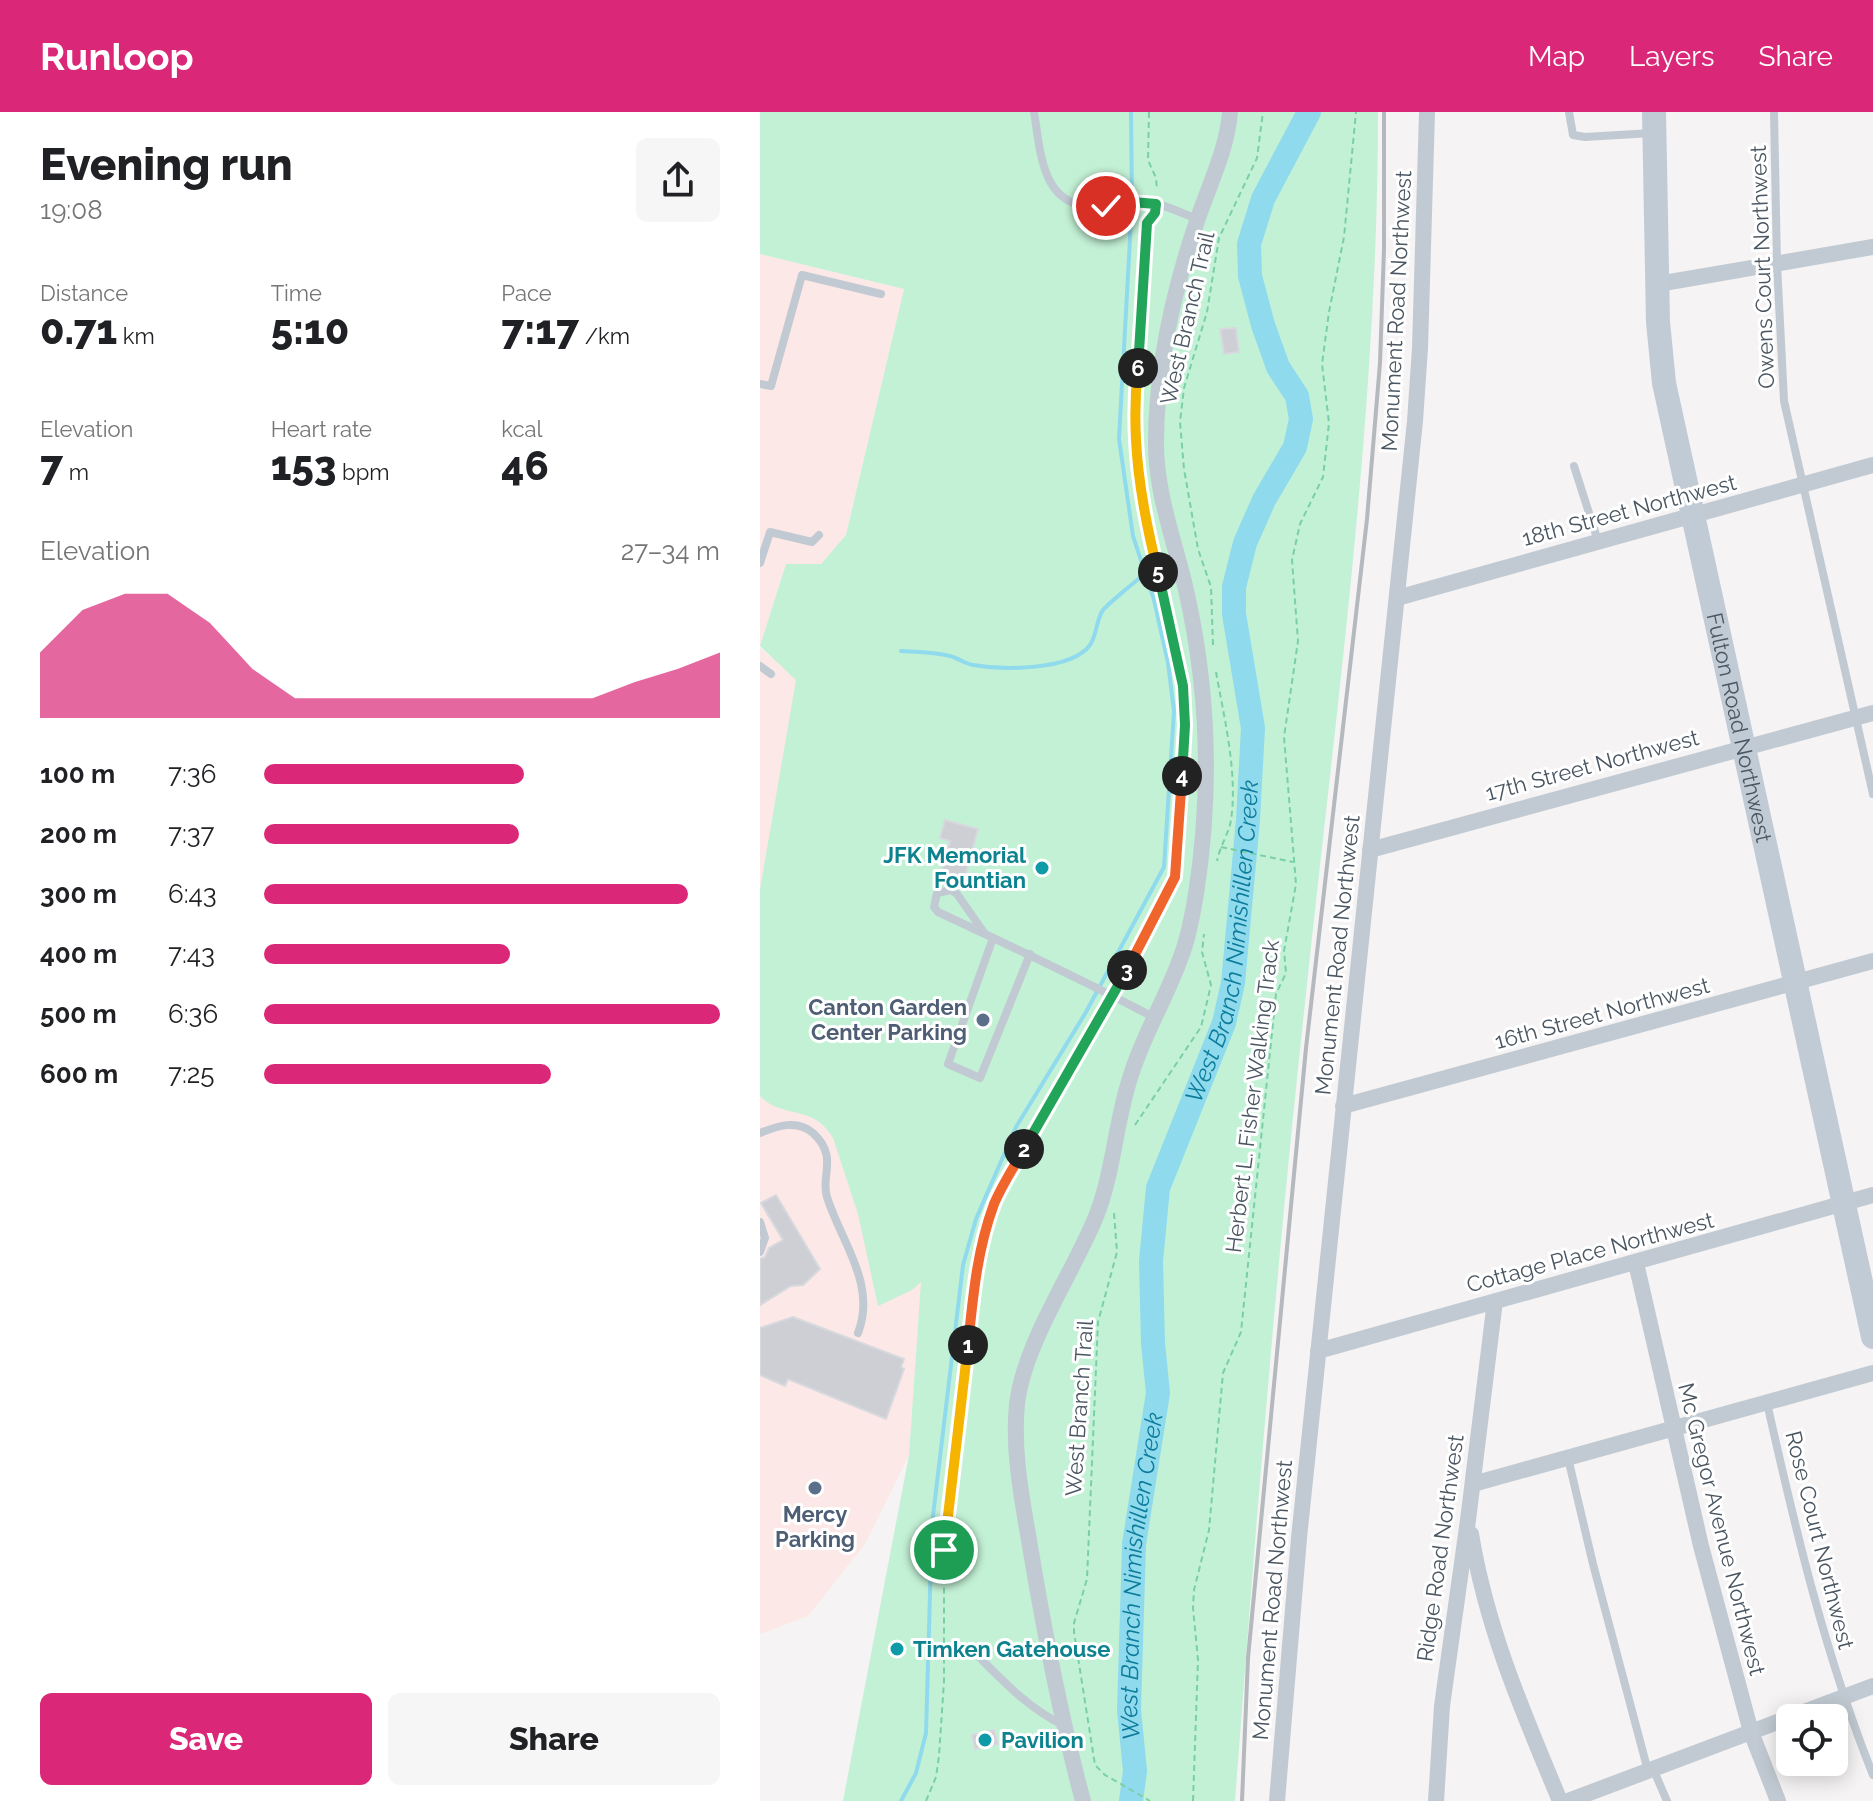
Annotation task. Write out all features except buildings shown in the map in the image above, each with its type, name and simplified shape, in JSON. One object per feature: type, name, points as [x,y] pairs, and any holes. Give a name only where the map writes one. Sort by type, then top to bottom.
[{"type":"main road","name":"Fulton Road Northwest","points":[[1655,122],[1658,284],[1664,383],[1873,1337]]},
{"type":"street","points":[[1083,1801],[1064,1725],[1023,1507],[1018,1464],[1018,1401],[1031,1356],[1102,1199],[1124,1095],[1188,936],[1196,893],[1207,800],[1202,683],[1186,589],[1163,502],[1156,450],[1160,379],[1168,330],[1198,219],[1219,161],[1230,112]]},
{"type":"street","name":"Monument Road Northwest","points":[[1277,1801],[1285,1681],[1420,348],[1427,112]]},
{"type":"street","points":[[1658,284],[1873,247]]},
{"type":"street","name":"18th Street Northwest","points":[[1397,598],[1873,465]]},
{"type":"street","name":"17th Street Northwest","points":[[1370,850],[1873,713]]},
{"type":"street","name":"16th Street Northwest","points":[[1343,1106],[1873,961]]},
{"type":"street","name":"Cottage Place Northwest","points":[[1318,1351],[1873,1195]]},
{"type":"street","name":"Mc Gregor Avenue Northwest","points":[[1636,1263],[1673,1428],[1751,1732],[1778,1801]]},
{"type":"street","name":"Ridge Road Northwest","points":[[1436,1801],[1442,1706],[1495,1301]]},
{"type":"street","points":[[1473,1484],[1873,1373]]},
{"type":"street","points":[[1468,1520],[1476,1564],[1501,1656],[1560,1801]]},
{"type":"street","points":[[1568,1801],[1873,1686]]},
{"type":"lane","points":[[1034,112],[1044,173],[1067,202],[1087,207],[1153,203],[1198,219]]},
{"type":"lane","points":[[1569,112],[1573,135],[1585,137],[1655,122]]},
{"type":"lane","name":"Owens Court Northwest","points":[[1774,112],[1784,401],[1873,794]]},
{"type":"lane","points":[[760,384],[771,386],[802,275],[881,294]]},
{"type":"lane","points":[[1574,466],[1598,541]]},
{"type":"lane","points":[[760,563],[770,532],[812,542],[819,535]]},
{"type":"lane","points":[[760,666],[771,674]]},
{"type":"lane","points":[[989,936],[957,894],[951,890],[937,893],[934,907],[938,912],[989,936],[1030,954],[1155,1018]]},
{"type":"lane","points":[[989,936],[948,1064],[980,1078],[1030,954]]},
{"type":"lane","points":[[760,1133],[781,1125],[795,1125],[812,1133],[824,1149],[828,1164],[825,1194],[846,1238],[862,1285],[864,1315],[858,1333]]},
{"type":"lane","points":[[760,1222],[765,1238],[760,1252]]},
{"type":"lane","name":"Rose Court Northwest","points":[[1767,1403],[1843,1697],[1873,1775]]},
{"type":"lane","points":[[1568,1458],[1593,1564],[1651,1772],[1667,1801]]},
{"type":"lane","points":[[975,1653],[1009,1688],[1064,1725]]},
{"type":"path","points":[[926,1801],[936,1777],[939,1756],[944,1681],[944,1550],[977,1262],[996,1200],[1170,891],[1175,877],[1185,725],[1183,686],[1169,613],[1140,497],[1134,407],[1147,223],[1155,213],[1156,178],[1148,160],[1149,112]]},
{"type":"path","name":"West Branch Trail","points":[[1213,651],[1211,587],[1198,549],[1184,469],[1180,422],[1184,388],[1207,312],[1219,238],[1257,158],[1263,112]]},
{"type":"path","name":"Herbert L. Fisher Walking Track","points":[[1193,1801],[1198,1660],[1194,1590],[1209,1530],[1223,1373],[1241,1332],[1276,994],[1286,973],[1284,951],[1296,884],[1284,737],[1298,641],[1292,560],[1300,524],[1323,477],[1329,423],[1322,364],[1344,237],[1356,112]]},
{"type":"path","points":[[1216,666],[1234,797],[1230,825],[1217,861]]},
{"type":"path","points":[[1220,846],[1294,862]]},
{"type":"path","points":[[1132,1136],[1135,1124],[1201,1027],[1211,985],[1202,952],[1206,921]]},
{"type":"path","name":"West Branch Trail","points":[[1114,1213],[1117,1252],[1098,1322],[1087,1579],[1074,1623],[1092,1756],[1100,1770],[1150,1801]]},
{"type":"shaded area","points":[[760,254],[904,289],[846,535],[821,564],[786,564],[760,646]]},
{"type":"shaded area","points":[[760,648],[797,679],[760,889]]},
{"type":"shaded area","points":[[760,927],[928,1190],[909,1455],[865,1544],[808,1616],[760,1634]]},
{"type":"green space","points":[[760,112],[1378,112],[1371,336],[1363,447],[1285,1202],[1235,1801],[843,1801],[909,1455],[921,1282],[912,1290],[878,1306],[858,1214],[833,1138],[816,1120],[778,1108],[760,1096],[760,889],[796,680],[760,646],[786,564],[821,564],[846,535],[904,289],[760,254]]},
{"type":"waterway","points":[[901,1801],[916,1773],[926,1733],[932,1524],[963,1265],[976,1219],[1016,1127],[1086,1012],[1164,867],[1174,711],[1168,663],[1154,600],[1133,536],[1119,439],[1132,202],[1131,112]]},
{"type":"waterway","name":"West Branch Nimishillen Creek","points":[[1131,1801],[1135,1771],[1129,1710],[1134,1544],[1158,1393],[1151,1261],[1158,1188],[1224,1023],[1233,983],[1253,728],[1234,614],[1234,587],[1245,543],[1264,500],[1295,447],[1301,419],[1297,396],[1278,367],[1263,325],[1250,276],[1249,244],[1263,199],[1309,112]]},
{"type":"waterway","points":[[901,651],[938,654],[970,664],[1001,668],[1035,667],[1068,660],[1090,645],[1103,610],[1145,574]]},
{"type":"railway","points":[[1242,1801],[1248,1658],[1306,1048],[1367,519],[1380,363],[1384,112]]},
{"type":"place","name":"JFK Memorial Fountian","points":[[1042,868]]},
{"type":"place","name":"Canton Garden Center Parking","points":[[983,1020]]},
{"type":"place","name":"Mercy Parking","points":[[815,1488]]},
{"type":"place","name":"Timken Gatehouse","points":[[897,1649]]},
{"type":"place","name":"Pavilion","points":[[985,1740]]},
{"type":"route","points":[[944,1550],[982,1238],[996,1200],[1067,1070],[1113,995],[1175,877],[1185,725],[1183,686],[1169,613],[1140,497],[1134,407],[1147,223],[1155,213],[1156,204],[1132,202],[1106,206]]}]
